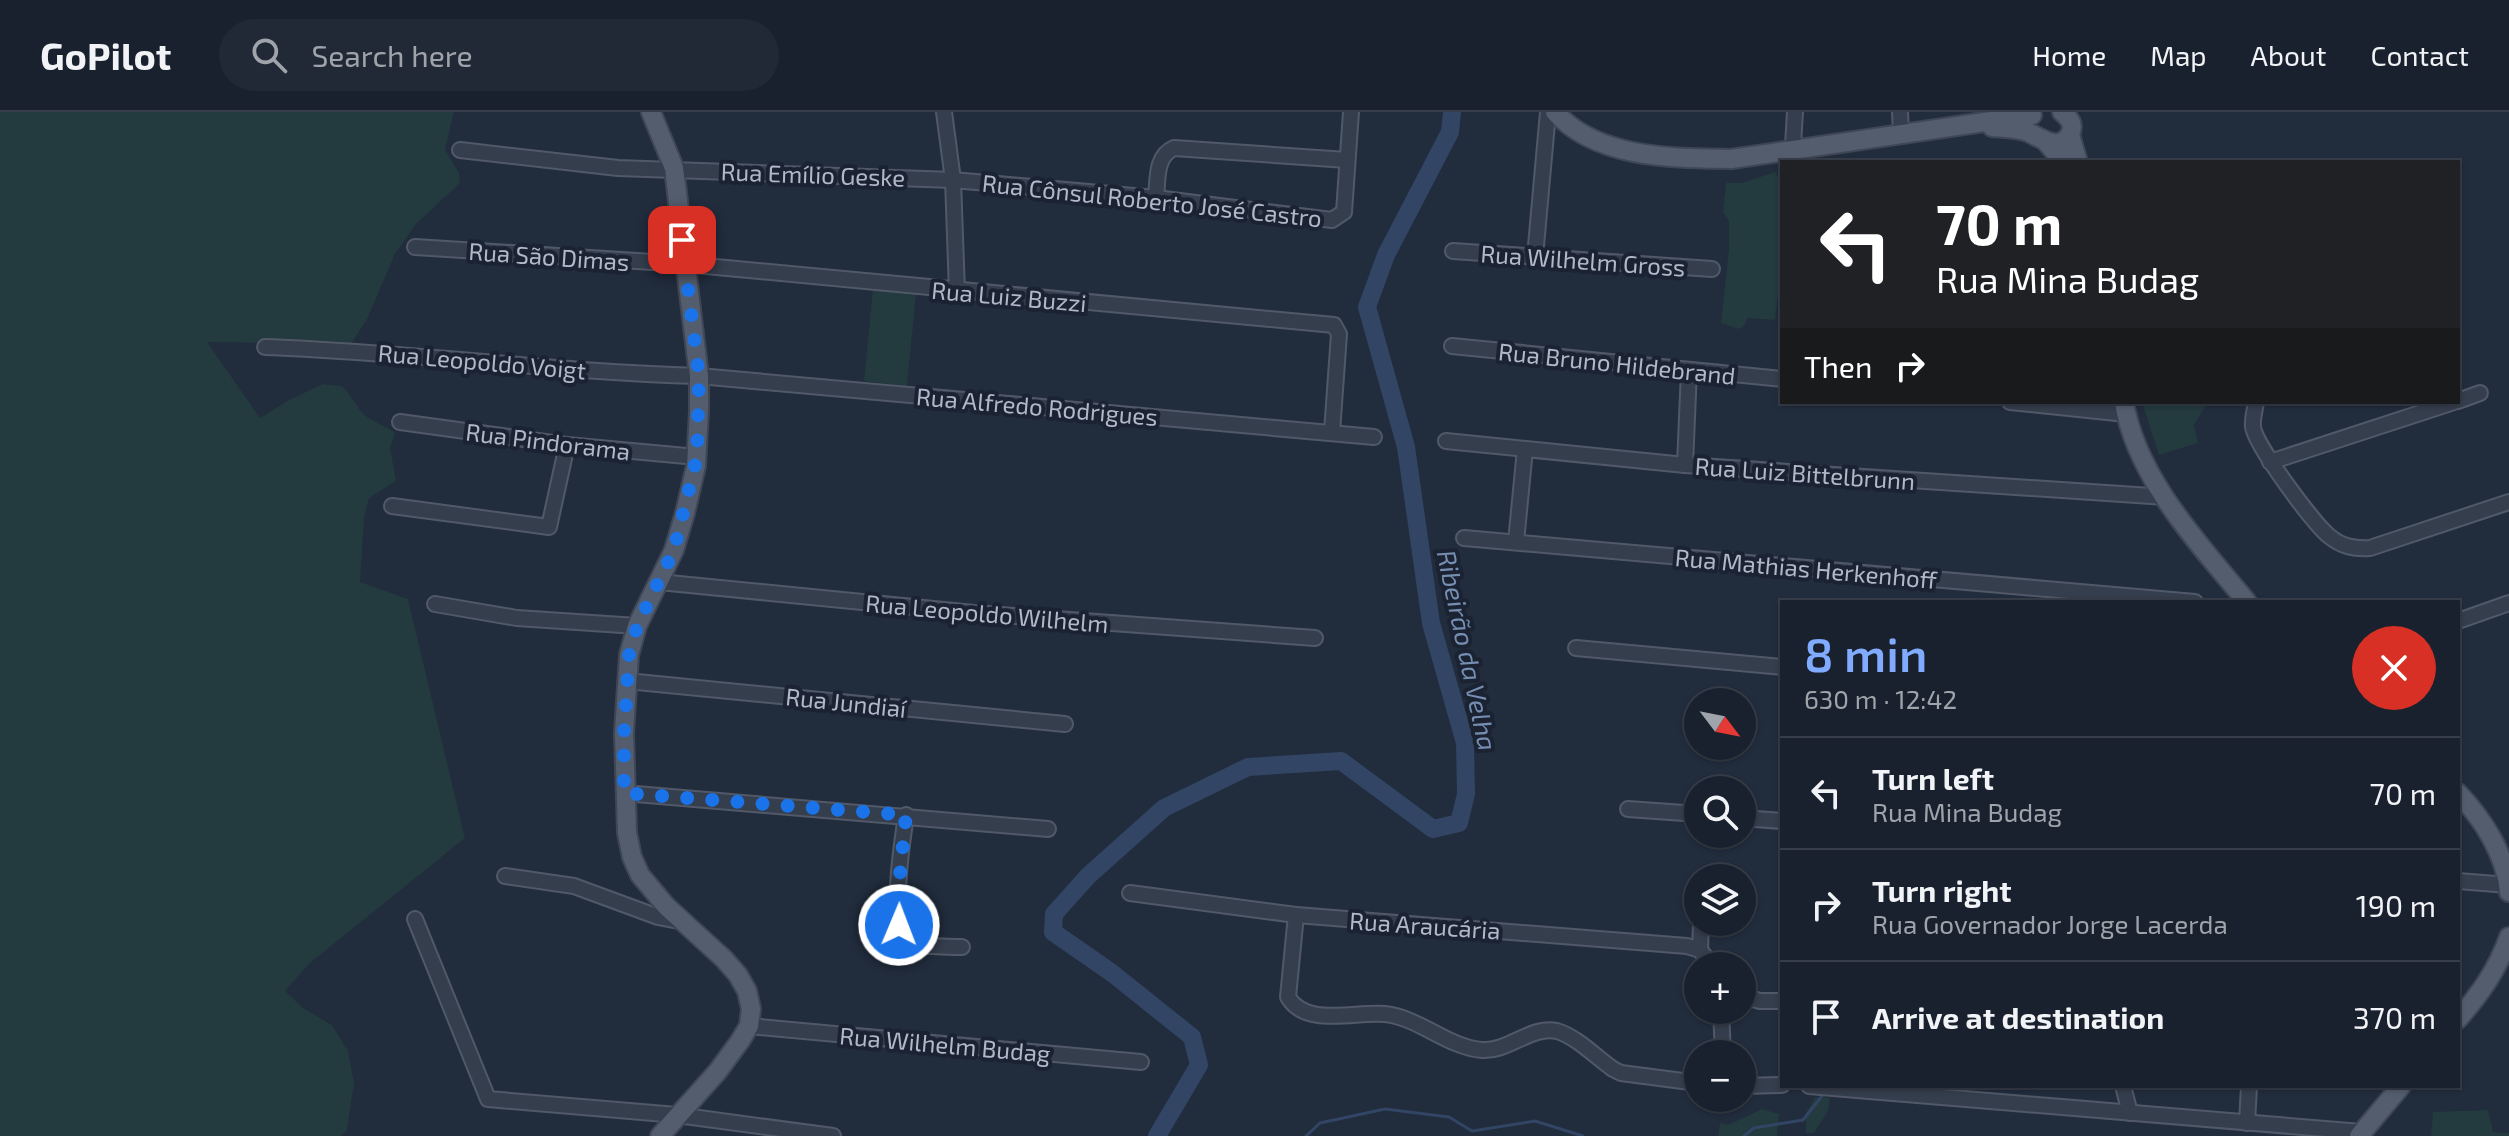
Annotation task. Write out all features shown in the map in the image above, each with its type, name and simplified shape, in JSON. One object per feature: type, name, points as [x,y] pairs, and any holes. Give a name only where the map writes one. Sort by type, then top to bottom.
[{"type":"main road","points":[[651,112],[674,168],[699,376],[697,457],[674,550],[637,626],[629,655],[624,793],[627,833],[640,875],[651,890],[738,975],[747,991],[751,1009],[749,1026],[718,1071],[660,1136]]},
{"type":"main road","points":[[1555,112],[1580,133],[1616,147],[1683,158],[1731,159],[1792,156],[1901,135],[2033,120],[2061,160]]},
{"type":"main road","points":[[2047,143],[2060,142],[2069,120]]},
{"type":"main road","points":[[2069,120],[2078,160]]},
{"type":"main road","points":[[2125,408],[2136,442],[2182,523],[2245,600]]},
{"type":"main road","points":[[2460,796],[2486,828],[2509,892]]},
{"type":"main road","points":[[2460,1016],[2504,965],[2509,937]]},
{"type":"main road","points":[[2360,1134],[2399,1088]]},
{"type":"street","points":[[944,112],[953,180],[957,292]]},
{"type":"street","name":"Rua Cônsul Roberto José Castro","points":[[953,180],[1156,198],[1332,220],[1344,212],[1351,112]]},
{"type":"street","points":[[1535,257],[1548,112]]},
{"type":"street","points":[[1792,156],[1795,112]]},
{"type":"street","points":[[1900,112],[1901,135]]},
{"type":"street","points":[[1156,198],[1160,160],[1166,151],[1174,148],[1347,160]]},
{"type":"street","name":"Rua Emílio Geske","points":[[460,150],[618,168],[953,180]]},
{"type":"street","name":"Rua São Dimas","points":[[415,247],[684,264]]},
{"type":"street","name":"Rua Wilhelm Gross","points":[[1453,251],[1712,269]]},
{"type":"street","name":"Rua Luiz Buzzi","points":[[684,264],[1334,325],[1339,334],[1332,432]]},
{"type":"street","name":"Rua Bruno Hildebrand","points":[[1452,346],[1780,379]]},
{"type":"street","name":"Rua Leopoldo Voigt","points":[[265,347],[370,351],[627,374],[699,376]]},
{"type":"street","points":[[1685,465],[1689,370]]},
{"type":"street","name":"Rua Alfredo Rodrigues","points":[[699,376],[1374,437]]},
{"type":"street","points":[[2460,400],[2480,393]]},
{"type":"street","points":[[2048,404],[2125,408]]},
{"type":"street","points":[[2256,404],[2253,427],[2270,462],[2327,535],[2355,549],[2370,548],[2509,502]]},
{"type":"street","points":[[2270,462],[2447,404]]},
{"type":"street","name":"Rua Pindorama","points":[[400,422],[567,445],[697,457]]},
{"type":"street","name":"Rua Luiz Bittelbrunn","points":[[1446,441],[1685,465],[2166,497]]},
{"type":"street","points":[[392,506],[549,527],[567,445]]},
{"type":"street","points":[[1516,542],[1525,449]]},
{"type":"street","name":"Rua Mathias Herkenhoff","points":[[1464,538],[2172,600]]},
{"type":"street","name":"Rua Leopoldo Wilhelm","points":[[659,582],[974,613],[1315,638]]},
{"type":"street","points":[[2460,620],[2509,603]]},
{"type":"street","points":[[435,604],[517,618],[637,626]]},
{"type":"street","points":[[1576,648],[1780,667]]},
{"type":"street","name":"Rua Jundiaí","points":[[627,681],[1065,724]]},
{"type":"street","points":[[624,793],[1048,829]]},
{"type":"street","points":[[1628,809],[1684,813]]},
{"type":"street","points":[[906,815],[897,905],[903,936],[914,943],[962,947]]},
{"type":"street","points":[[1756,819],[1780,821]]},
{"type":"street","points":[[505,876],[574,886],[658,917],[684,922]]},
{"type":"street","points":[[2460,881],[2508,885]]},
{"type":"street","name":"Rua Araucária","points":[[1130,893],[1296,915],[1671,944],[1700,950]]},
{"type":"street","points":[[1296,915],[1288,997],[1302,1011],[1317,1015],[1382,1013],[1402,1016],[1467,1047],[1481,1050],[1507,1046],[1551,1030],[1561,1032],[1621,1073],[1684,1081]]},
{"type":"street","points":[[415,919],[488,1099],[677,1115],[780,1133],[832,1136]]},
{"type":"street","points":[[1700,936],[1700,950]]},
{"type":"street","points":[[1756,1000],[1780,1001]]},
{"type":"street","name":"Rua Wilhelm Budag","points":[[749,1026],[1141,1062]]},
{"type":"street","points":[[1756,1086],[1780,1085]]},
{"type":"street","points":[[1833,1088],[2360,1134]]},
{"type":"street","points":[[2124,1088],[2130,1113]]},
{"type":"street","points":[[2247,1123],[2249,1088]]},
{"type":"street","points":[[2198,1119],[2199,1136]]},
{"type":"green space","points":[[0,112],[454,112],[445,150],[459,173],[460,183],[416,224],[395,254],[367,319],[351,344],[207,342],[260,418],[323,384],[342,386],[365,415],[395,433],[390,448],[396,481],[369,498],[364,518],[360,582],[408,599],[465,838],[310,963],[285,991],[303,1008],[332,1025],[348,1051],[354,1083],[347,1130],[341,1136],[0,1136]]},
{"type":"green space","points":[[1775,172],[1780,180],[1780,279],[1775,320],[1748,318],[1738,329],[1721,323],[1729,248],[1729,221],[1723,212],[1726,183],[1742,183]]},
{"type":"green space","points":[[873,289],[916,294],[907,386],[864,381]]},
{"type":"green space","points":[[2143,404],[2207,404],[2194,425],[2198,443],[2159,455]]},
{"type":"green space","points":[[1815,1097],[1830,1098],[1828,1111],[1814,1133],[1806,1133],[1806,1113]]},
{"type":"green space","points":[[1762,1109],[1779,1114],[1777,1136],[1718,1136],[1720,1123],[1728,1125]]},
{"type":"green space","points":[[2488,1110],[2493,1132],[2509,1133],[2509,1136],[2431,1136],[2433,1112]]},
{"type":"waterway","name":"Ribeirão da Velha","points":[[1157,1136],[1199,1065],[1192,1037],[1112,973],[1053,932],[1054,914],[1088,876],[1164,808],[1248,767],[1341,761],[1433,829],[1459,823],[1466,794],[1465,743],[1431,623],[1406,447],[1367,307],[1386,255],[1450,132],[1452,112]]},
{"type":"waterway","points":[[1744,1136],[1754,1128],[1803,1120],[1822,1096]]},
{"type":"waterway","points":[[1306,1136],[1320,1123],[1385,1109],[1449,1117],[1472,1131],[1535,1121],[1583,1136]]},
{"type":"route","points":[[682,240],[699,376],[697,457],[674,550],[637,626],[629,655],[624,793],[906,815],[897,905],[899,925]]}]
